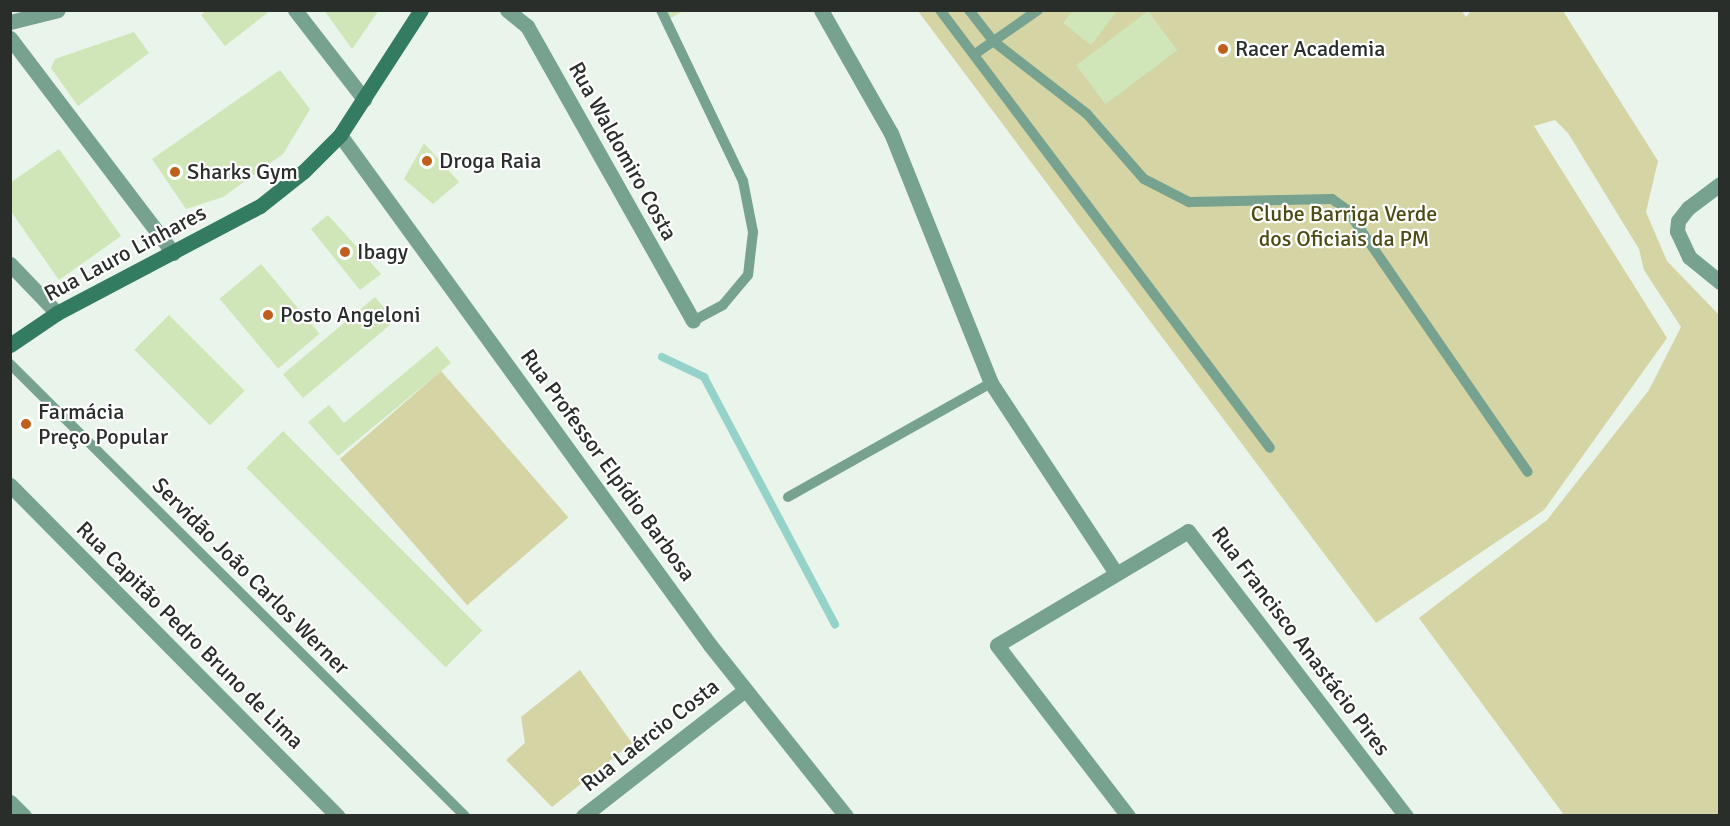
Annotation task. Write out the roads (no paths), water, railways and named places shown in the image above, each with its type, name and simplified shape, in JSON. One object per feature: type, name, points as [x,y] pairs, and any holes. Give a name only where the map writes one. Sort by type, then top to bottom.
[{"type":"main road","name":"Rua Lauro Linhares","points":[[10,345],[57,313],[260,206],[304,171],[340,135],[420,10]]},
{"type":"street","points":[[10,22],[58,10]]},
{"type":"street","points":[[295,10],[364,99]]},
{"type":"street","name":"Rua Waldomiro Costa","points":[[507,10],[527,26],[693,321]]},
{"type":"street","points":[[820,10],[900,154],[969,338],[991,383],[1116,573],[998,645],[1128,816]]},
{"type":"street","points":[[10,38],[173,253]]},
{"type":"street","name":"Rua Professor Elpídio Barbosa","points":[[340,135],[745,690],[846,816]]},
{"type":"street","points":[[1719,184],[1688,208],[1678,221],[1677,231],[1689,257],[1719,282]]},
{"type":"street","points":[[10,264],[57,313]]},
{"type":"street","name":"Rua Capitão Pedro Bruno de Lima","points":[[10,485],[338,816]]},
{"type":"street","name":"Rua Francisco Anastácio Pires","points":[[1116,573],[1188,531],[1406,816]]},
{"type":"street","name":"Rua Laércio Costa","points":[[583,816],[745,690]]},
{"type":"street","points":[[10,802],[24,816]]},
{"type":"lane","points":[[661,10],[743,181],[753,232],[747,275],[723,305],[693,321]]},
{"type":"lane","points":[[940,10],[1270,448]]},
{"type":"lane","points":[[969,10],[993,41],[1087,114],[1144,179],[1189,202],[1332,199],[1347,210],[1528,472]]},
{"type":"lane","points":[[975,54],[1038,10]]},
{"type":"lane","name":"Servidão João Carlos Werner","points":[[10,364],[465,816]]},
{"type":"lane","points":[[788,497],[991,383]]},
{"type":"waterway","points":[[662,357],[704,377],[835,624]]},
{"type":"place","name":"Racer Academia","points":[[1223,49]]},
{"type":"place","name":"Droga Raia","points":[[427,161]]},
{"type":"place","name":"Sharks Gym","points":[[175,172]]},
{"type":"place","name":"Ibagy","points":[[345,252]]},
{"type":"place","name":"Posto Angeloni","points":[[268,315]]},
{"type":"place","name":"Farmácia Preço Popular","points":[[26,424]]},
{"type":"park label","name":"Clube Barriga Verde dos Oficiais da PM","points":[[1344,226]]}]
